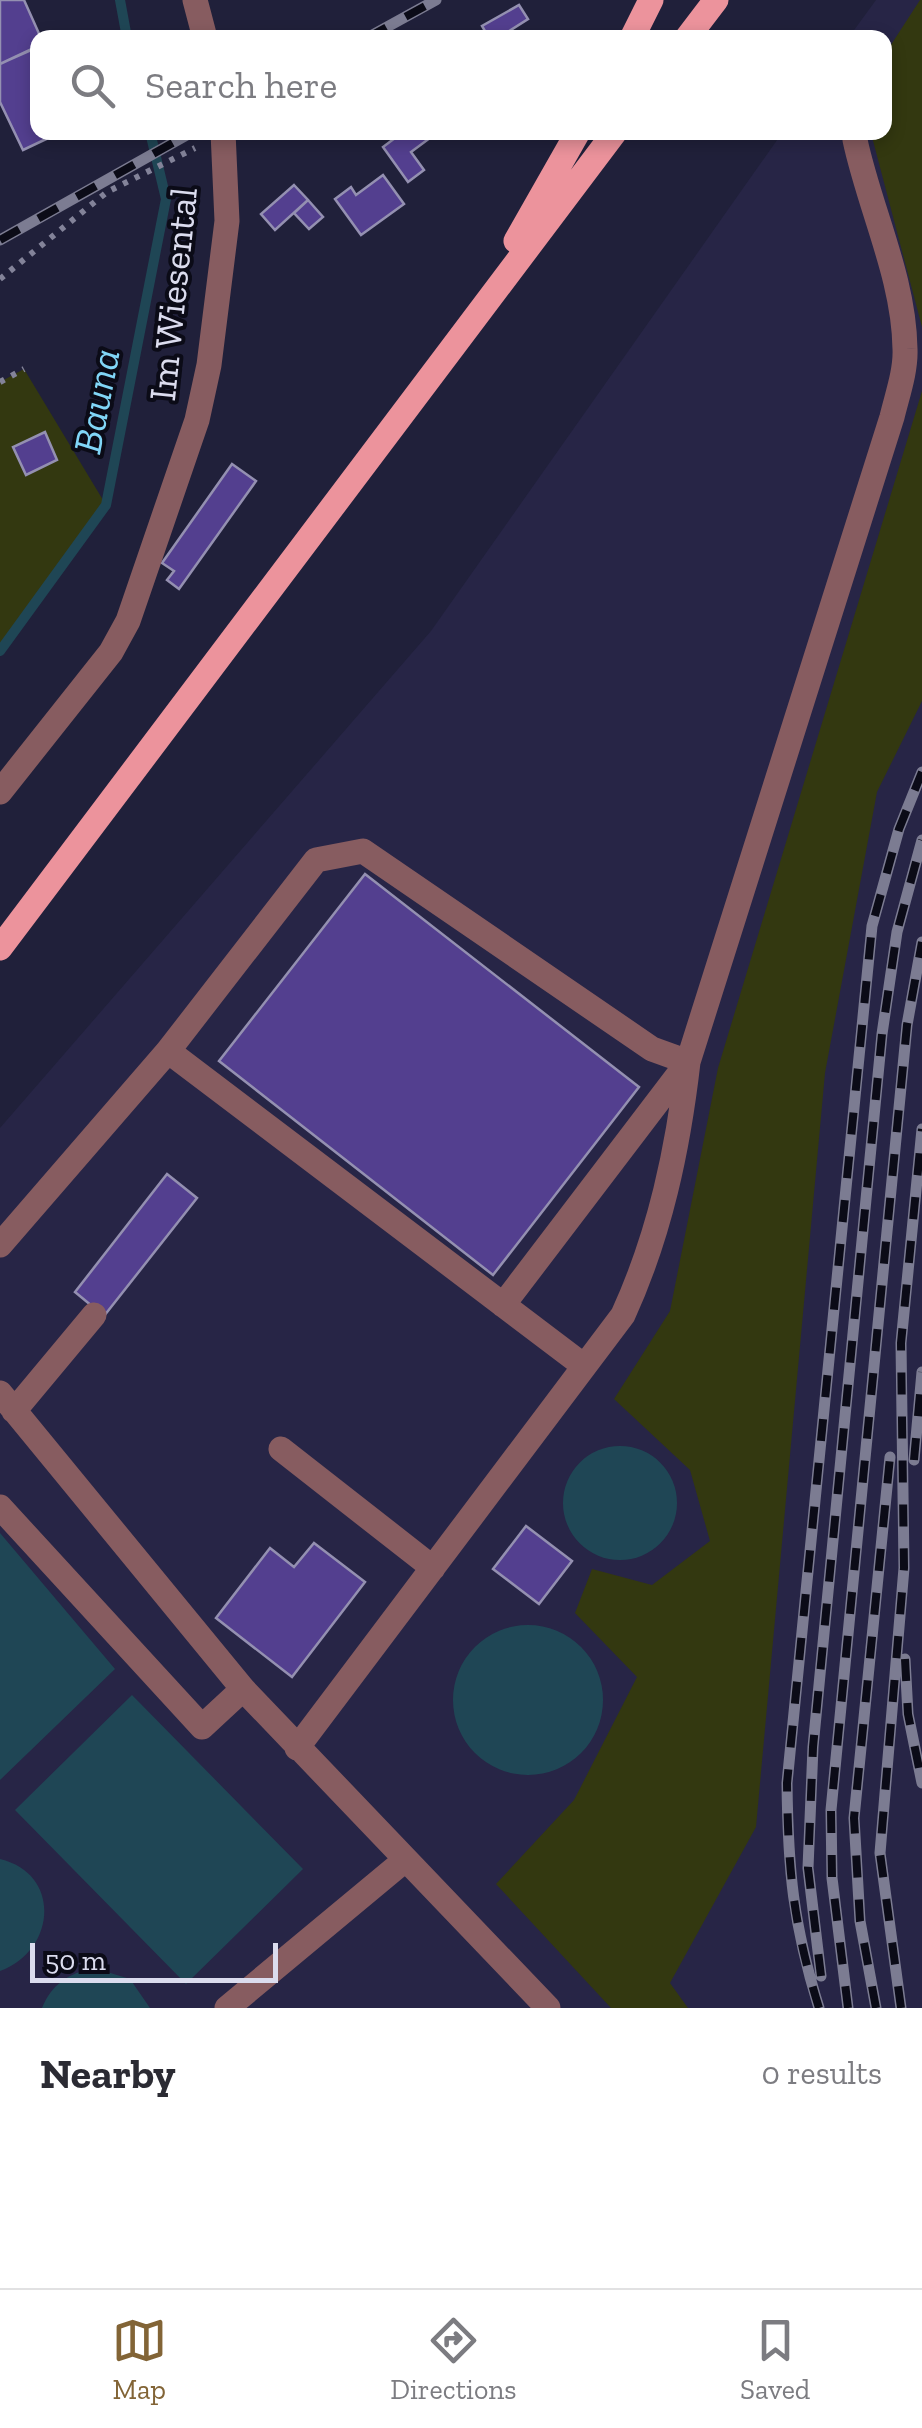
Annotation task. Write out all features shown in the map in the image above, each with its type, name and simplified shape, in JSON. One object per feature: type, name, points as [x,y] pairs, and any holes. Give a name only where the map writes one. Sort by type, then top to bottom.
[{"type":"main road","points":[[636,30],[651,0]]},
{"type":"main road","points":[[694,30],[716,0]]},
{"type":"main road","points":[[468,326],[573,140]]},
{"type":"main road","points":[[0,948],[609,140]]},
{"type":"street","points":[[195,0],[204,30]]},
{"type":"street","name":"Im Wiesental","points":[[0,792],[110,652],[128,621],[197,420],[209,365],[226,222],[213,140]]},
{"type":"street","points":[[297,1748],[623,1314],[638,1283],[678,1153],[688,1062],[892,417],[906,352],[897,280],[868,202],[855,140]]},
{"type":"street","points":[[0,1245],[168,1051],[316,860],[363,851],[652,1049],[688,1062]]},
{"type":"street","points":[[168,1051],[584,1366]]},
{"type":"street","points":[[503,1305],[688,1062]]},
{"type":"street","points":[[94,1315],[7,1402],[243,1689],[548,2008]]},
{"type":"street","points":[[281,1449],[433,1568]]},
{"type":"street","points":[[0,1507],[202,1728],[243,1689]]},
{"type":"street","points":[[227,2008],[404,1860]]},
{"type":"path","points":[[0,280],[107,192],[209,140]]},
{"type":"path","points":[[0,382],[24,369]]},
{"type":"shaded area","points":[[876,0],[922,0],[922,2008],[0,2008],[0,1128],[431,631],[777,140],[892,140],[892,30],[854,30]]},
{"type":"green space","points":[[922,0],[922,327],[873,140],[892,140],[892,43]]},
{"type":"green space","points":[[24,369],[106,505],[0,651],[0,382]]},
{"type":"green space","points":[[922,391],[922,701],[877,792],[825,1073],[756,1827],[670,1983],[688,2008],[611,2008],[496,1884],[574,1800],[637,1677],[575,1613],[592,1569],[652,1585],[710,1541],[690,1470],[614,1399],[670,1311],[718,1068]]},
{"type":"water","points":[[620,1446],[642,1451],[660,1463],[672,1481],[677,1503],[672,1525],[660,1543],[642,1555],[620,1560],[598,1555],[580,1543],[568,1525],[563,1503],[568,1481],[580,1463],[598,1451]]},
{"type":"water","points":[[0,1533],[115,1669],[0,1780]]},
{"type":"water","points":[[528,1625],[557,1631],[581,1647],[597,1671],[603,1700],[597,1729],[581,1753],[557,1769],[528,1775],[499,1769],[475,1753],[459,1729],[453,1700],[459,1671],[475,1647],[499,1631]]},
{"type":"water","points":[[132,1695],[303,1869],[186,1984],[15,1810]]},
{"type":"water","points":[[0,1859],[20,1867],[34,1880],[42,1896],[44,1913],[32,1948],[0,1971]]},
{"type":"water","points":[[94,1968],[130,1979],[150,2008],[42,2008],[62,1981]]},
{"type":"building","points":[[0,0],[24,0],[37,30],[30,30],[30,51],[0,64]]},
{"type":"building","points":[[519,5],[528,19],[511,30],[484,30],[482,26]]},
{"type":"building","points":[[30,50],[30,140],[44,140],[23,150],[0,102],[0,64]]},
{"type":"building","points":[[392,140],[427,140],[411,152],[424,170],[408,182],[383,147]]},
{"type":"building","points":[[383,175],[404,204],[361,235],[335,199],[351,187],[356,195]]},
{"type":"building","points":[[294,185],[308,200],[275,230],[261,214]]},
{"type":"building","points":[[308,200],[323,217],[309,229],[294,213]]},
{"type":"building","points":[[45,432],[57,460],[26,475],[13,447]]},
{"type":"building","points":[[232,464],[256,481],[179,589],[167,580],[174,571],[162,563]]},
{"type":"building","points":[[365,874],[639,1087],[493,1275],[219,1061]]},
{"type":"building","points":[[167,1174],[197,1198],[104,1316],[75,1292]]},
{"type":"building","points":[[526,1526],[572,1561],[539,1604],[493,1569]]},
{"type":"building","points":[[314,1543],[365,1582],[292,1677],[216,1618],[270,1548],[294,1567]]},
{"type":"waterway","name":"Bauna","points":[[120,0],[126,30]]},
{"type":"waterway","name":"Bauna","points":[[0,651],[106,505],[166,199],[152,140]]},
{"type":"railway","points":[[382,30],[436,0]]},
{"type":"railway","points":[[0,240],[178,140]]},
{"type":"railway","points":[[819,2008],[794,1897],[787,1783],[872,926],[899,829],[922,772]]},
{"type":"railway","points":[[821,1976],[808,1868],[813,1747],[882,1034],[897,932],[922,840]]},
{"type":"railway","points":[[848,2008],[832,1878],[831,1810],[907,1025],[922,942]]},
{"type":"railway","points":[[901,2008],[880,1853],[904,1568],[901,1343],[922,1129]]},
{"type":"railway","points":[[914,1460],[922,1372]]},
{"type":"railway","points":[[876,2008],[860,1921],[854,1818],[890,1457]]},
{"type":"railway","points":[[905,1659],[908,1714],[922,1783]]}]
